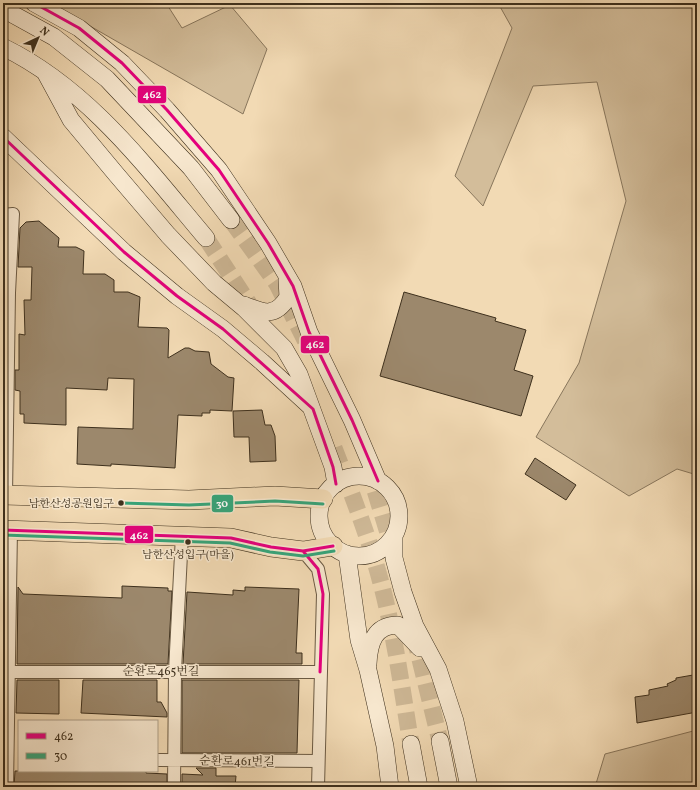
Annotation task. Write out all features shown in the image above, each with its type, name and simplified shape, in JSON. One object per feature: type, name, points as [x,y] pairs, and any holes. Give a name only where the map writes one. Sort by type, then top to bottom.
[{"type":"main road","points":[[34,3],[79,28],[122,63],[219,170],[268,243],[293,286],[309,332],[352,420],[378,481]]},
{"type":"main road","points":[[3,8],[54,37],[108,79],[191,168],[231,220]]},
{"type":"main road","points":[[3,47],[45,72],[85,102],[121,137],[206,238]]},
{"type":"main road","points":[[45,72],[71,120],[168,235],[214,282],[284,348],[299,374],[313,409],[333,467],[336,484]]},
{"type":"main road","points":[[3,137],[124,252],[177,296],[223,329],[262,362],[313,409]]},
{"type":"main road","points":[[236,302],[260,311],[270,312],[278,310],[288,297],[286,274]]},
{"type":"main road","points":[[390,787],[385,746],[368,670],[359,640],[340,550],[325,537],[320,524],[319,512],[323,499],[328,490],[346,478],[368,477],[378,481],[392,494],[398,509],[399,520],[394,537],[394,558],[403,592],[415,626],[438,669],[455,721],[469,787]]},
{"type":"main road","points":[[5,495],[189,500],[287,496],[323,499]]},
{"type":"main road","points":[[7,530],[182,535],[231,538],[271,547],[303,551],[340,550],[360,556],[374,554],[385,547],[394,537]]},
{"type":"main road","points":[[368,670],[372,640],[380,630],[387,626],[398,626],[438,669]]},
{"type":"main road","points":[[440,742],[449,787]]},
{"type":"main road","points":[[411,744],[419,787]]},
{"type":"street","points":[[5,495],[8,215]]},
{"type":"street","points":[[7,530],[6,672],[10,759],[7,787]]},
{"type":"street","points":[[174,787],[175,671],[182,535]]},
{"type":"street","points":[[303,551],[318,569],[323,594],[317,762],[318,787]]},
{"type":"street","name":"순환로465번길","points":[[6,672],[320,672]]},
{"type":"street","name":"순환로461번길","points":[[158,760],[317,762]]},
{"type":"shaded area","points":[[50,3],[166,3],[182,28],[230,5],[267,49],[243,114]]},
{"type":"shaded area","points":[[498,3],[697,3],[697,475],[677,469],[629,496],[536,437],[579,363],[626,201],[597,82],[533,86],[483,206],[455,176],[512,28]]},
{"type":"shaded area","points":[[697,730],[697,787],[595,787],[605,754]]},
{"type":"building","points":[[39,221],[59,238],[58,247],[76,247],[84,251],[83,274],[105,274],[114,280],[114,292],[128,292],[140,297],[138,327],[167,328],[169,330],[168,358],[185,348],[195,351],[209,352],[211,364],[228,377],[234,378],[232,411],[210,410],[210,413],[202,413],[202,416],[178,415],[175,468],[111,464],[111,466],[77,464],[78,427],[133,429],[134,379],[108,378],[107,390],[66,388],[66,425],[24,423],[24,414],[20,414],[20,391],[15,390],[15,370],[19,370],[19,334],[25,335],[24,300],[31,300],[32,267],[18,267],[20,228],[26,222]]},
{"type":"building","points":[[404,292],[496,318],[495,321],[526,330],[514,370],[533,376],[521,416],[380,376]]},
{"type":"building","points":[[262,410],[265,425],[271,425],[275,436],[276,461],[250,462],[249,437],[234,437],[233,411]]},
{"type":"building","points":[[535,458],[576,485],[566,500],[525,474]]},
{"type":"building","points":[[122,586],[168,588],[168,591],[172,591],[168,664],[17,664],[18,587],[23,594],[122,598]]},
{"type":"building","points":[[245,587],[299,589],[296,653],[302,653],[302,664],[183,664],[187,592],[233,595],[233,590],[245,591]]},
{"type":"building","points":[[693,675],[694,678],[697,678],[697,712],[637,723],[635,697],[649,695],[649,690],[668,686],[667,684],[676,680],[676,678]]},
{"type":"building","points":[[17,680],[59,680],[59,714],[16,713]]},
{"type":"building","points":[[83,680],[157,680],[157,702],[161,702],[167,713],[167,717],[81,713]]},
{"type":"building","points":[[182,680],[299,680],[297,753],[182,753]]},
{"type":"building","points":[[196,768],[216,768],[216,776],[236,776],[235,787],[182,787],[182,774],[203,775]]},
{"type":"building","points":[[15,771],[146,772],[167,774],[167,787],[14,787]]},
{"type":"tunnel","points":[[231,220],[277,284],[309,348]]},
{"type":"tunnel","points":[[206,238],[257,316]]},
{"type":"tunnel","points":[[334,448],[365,532],[381,583],[394,643],[411,744]]},
{"type":"tunnel","points":[[368,467],[394,553]]},
{"type":"tunnel","points":[[414,635],[440,741]]},
{"type":"transit line","name":"462","points":[[34,3],[79,28],[122,63],[167,110],[219,170],[268,243],[293,286],[309,332],[352,420],[378,481]]},
{"type":"transit line","name":"462","points":[[3,137],[124,252],[177,296],[223,329],[313,409],[333,467],[336,484]]},
{"type":"transit line","name":"30","points":[[121,503],[189,505],[275,501],[323,504]]},
{"type":"transit line","name":"462","points":[[3,530],[231,538],[271,547],[303,551],[333,546]]},
{"type":"transit line","name":"30","points":[[3,535],[230,543],[270,552],[303,556],[334,551]]},
{"type":"transit line","name":"462","points":[[303,551],[318,569],[323,594],[320,672]]},
{"type":"place","name":"남한산성공원입구","points":[[121,503]]},
{"type":"place","name":"남한산성입구(마을)","points":[[188,542]]}]
